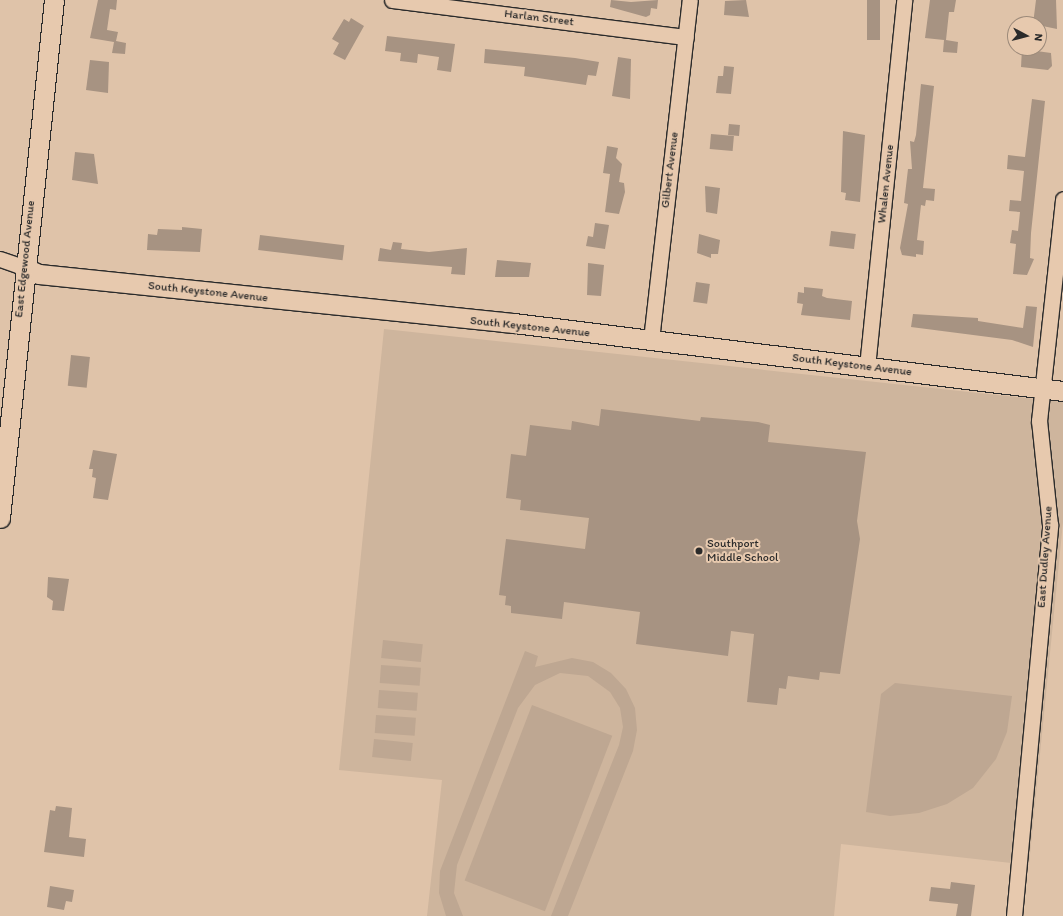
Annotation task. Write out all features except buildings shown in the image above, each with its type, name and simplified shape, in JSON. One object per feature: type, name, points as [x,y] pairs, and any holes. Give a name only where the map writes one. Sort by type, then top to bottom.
[{"type":"main road","name":"East Edgewood Avenue","points":[[0,518],[23,267],[54,0]]},
{"type":"main road","name":"South Keystone Avenue","points":[[23,267],[39,274],[651,340],[1063,391]]},
{"type":"street","name":"Harlan Street","points":[[392,0],[686,36]]},
{"type":"street","name":"Gilbert Avenue","points":[[651,340],[690,0]]},
{"type":"street","name":"Whalen Avenue","points":[[867,367],[904,0]]},
{"type":"street","name":"East Dudley Avenue","points":[[1014,916],[1050,525],[1048,485],[1039,436],[1063,199]]},
{"type":"street","name":"South Keystone Avenue","points":[[0,259],[23,267]]},
{"type":"shaded area","points":[[384,329],[1063,402],[1063,522],[1029,865],[841,844],[834,916],[427,916],[442,780],[339,770]]},
{"type":"shaded area","points":[[383,640],[423,644],[421,662],[381,658]]},
{"type":"shaded area","points":[[525,651],[538,656],[535,667],[572,658],[593,662],[611,673],[626,689],[635,708],[637,730],[633,751],[568,916],[551,916],[619,745],[623,727],[620,708],[610,692],[588,676],[560,673],[535,685],[518,708],[457,865],[454,893],[463,916],[446,916],[439,893],[440,871]]},
{"type":"shaded area","points":[[381,665],[421,668],[420,686],[380,683]]},
{"type":"shaded area","points":[[895,683],[1012,696],[1007,732],[996,759],[973,788],[947,804],[919,813],[890,816],[866,812],[881,694]]},
{"type":"shaded area","points":[[379,690],[418,693],[417,711],[378,708]]},
{"type":"shaded area","points":[[532,705],[612,736],[545,911],[465,881]]},
{"type":"shaded area","points":[[376,715],[416,718],[415,736],[375,733]]},
{"type":"shaded area","points":[[374,739],[413,743],[411,761],[372,757]]},
{"type":"place","name":"Southport Middle School","points":[[699,551]]}]
